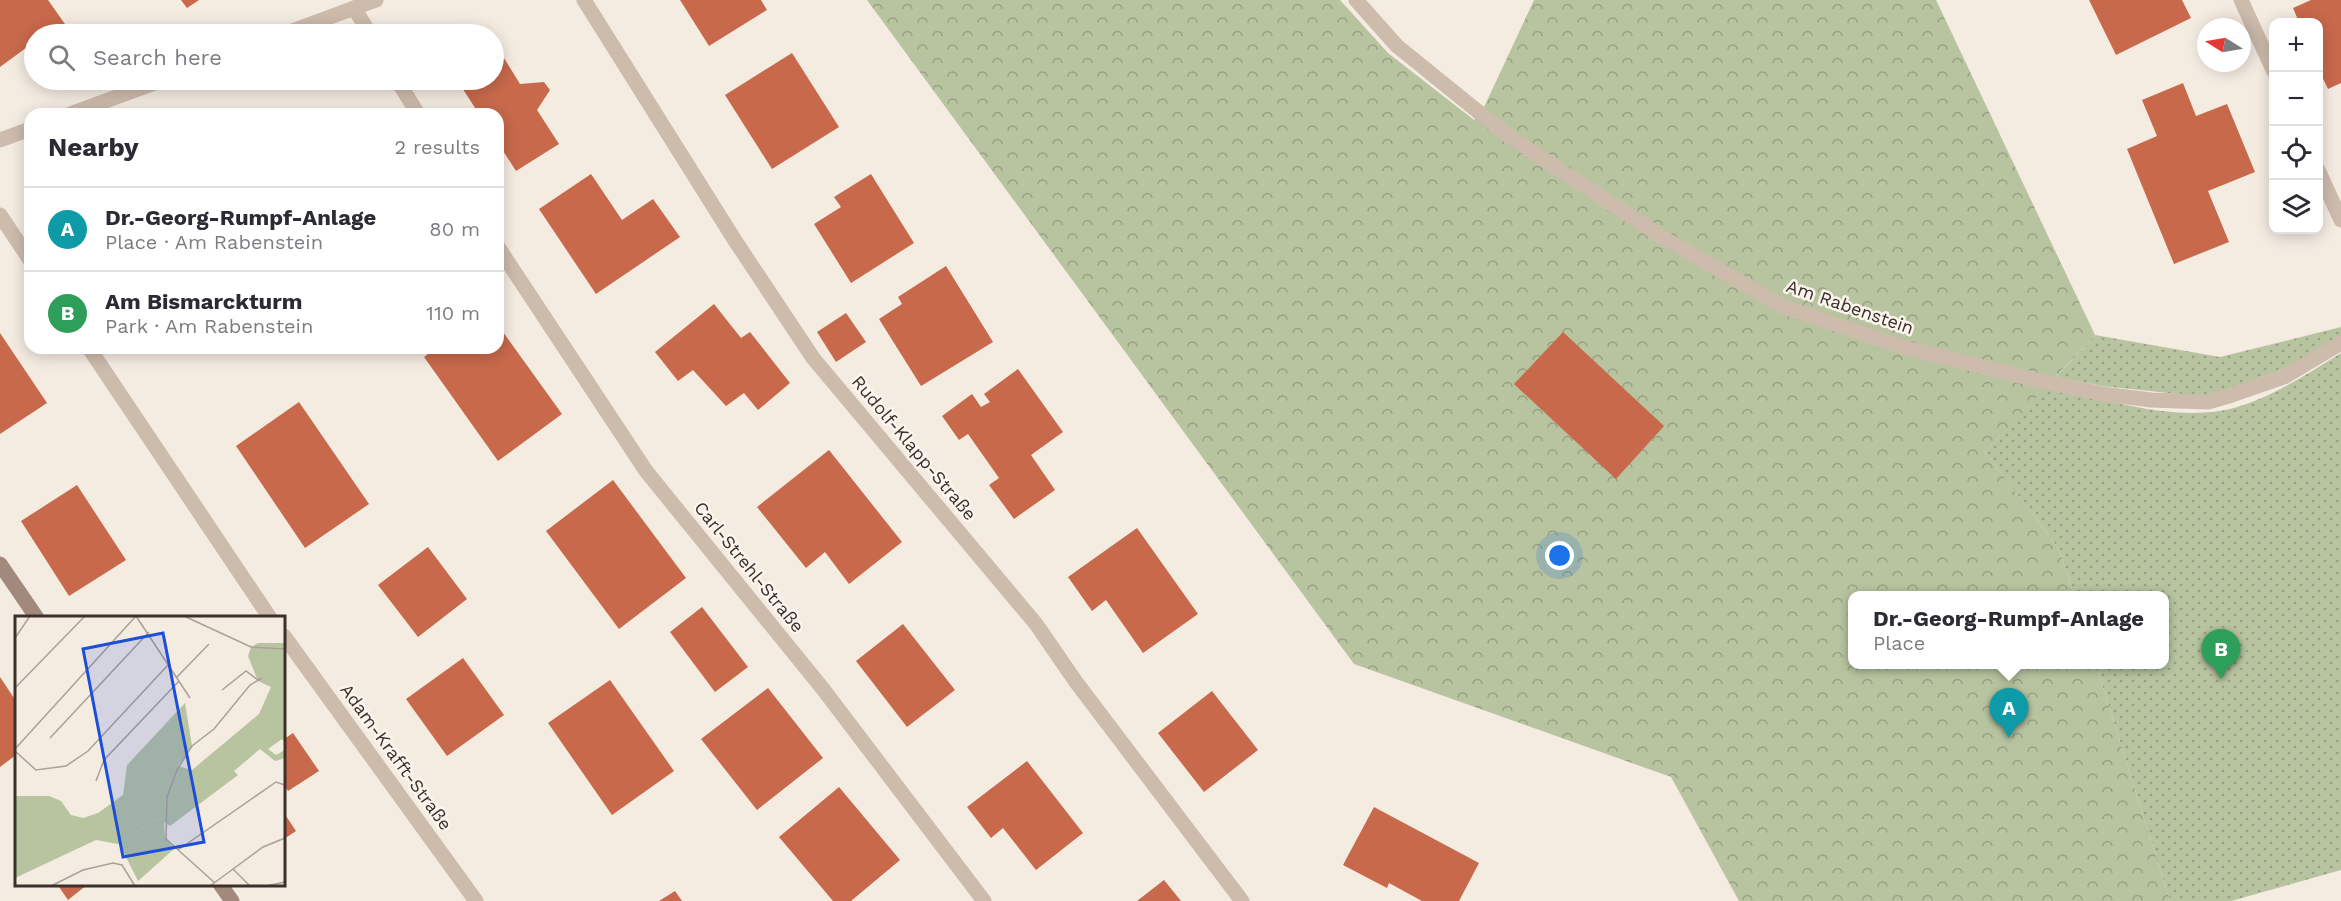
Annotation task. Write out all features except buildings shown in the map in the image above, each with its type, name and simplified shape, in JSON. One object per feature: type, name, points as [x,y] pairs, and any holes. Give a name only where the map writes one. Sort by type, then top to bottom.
[{"type":"main road","points":[[0,564],[36,616]]},
{"type":"main road","points":[[221,886],[232,901]]},
{"type":"street","points":[[311,24],[376,0]]},
{"type":"street","name":"Rudolf-Klapp-Straße","points":[[584,0],[734,239],[813,358],[1036,624],[1076,682],[1242,901]]},
{"type":"street","name":"Am Rabenstein","points":[[1356,0],[1397,46],[1507,135],[1662,237],[1784,307],[1906,348],[2032,380],[2103,394],[2151,400],[2208,402],[2284,377],[2341,343]]},
{"type":"street","points":[[2241,0],[2269,61]]},
{"type":"street","points":[[354,8],[364,24]]},
{"type":"street","points":[[86,108],[136,90]]},
{"type":"street","points":[[403,90],[414,108]]},
{"type":"street","points":[[0,140],[24,131]]},
{"type":"street","points":[[2323,179],[2341,220]]},
{"type":"street","points":[[0,215],[24,251]]},
{"type":"street","name":"Carl-Strehl-Straße","points":[[504,256],[646,471],[823,689],[984,901]]},
{"type":"street","points":[[93,354],[269,616]]},
{"type":"street","name":"Adam-Krafft-Straße","points":[[285,637],[476,901]]},
{"type":"green space","points":[[867,0],[1340,0],[1388,53],[1474,120],[1485,105],[1534,0],[1936,0],[2095,335],[1985,452],[2059,549],[2073,591],[1848,591],[1848,669],[2097,669],[2170,901],[1739,901],[1671,777],[1354,664]]},
{"type":"green space","points":[[2341,327],[2341,337],[2335,343],[2279,371],[2206,397],[2102,386],[2056,377],[2095,335],[2220,357]]},
{"type":"green space","points":[[2341,353],[2341,870],[2231,901],[2170,901],[2097,669],[2169,669],[2169,591],[2073,591],[2059,549],[1985,452],[2047,385],[2140,408],[2189,413],[2234,408],[2262,398]]},
{"type":"place","name":"Am Bismarckturm","points":[[2221,679]]},
{"type":"place","name":"Dr.-Georg-Rumpf-Anlage","points":[[2009,738]]}]
